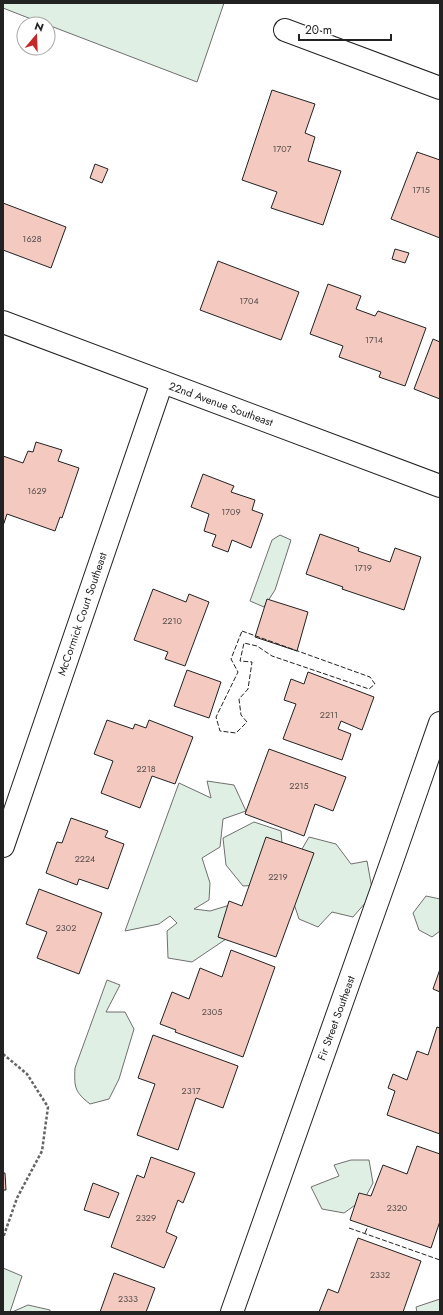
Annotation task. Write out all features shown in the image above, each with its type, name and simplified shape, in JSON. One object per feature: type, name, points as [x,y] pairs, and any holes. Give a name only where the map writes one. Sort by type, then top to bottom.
[{"type":"street","points":[[285,30],[440,88]]},
{"type":"street","name":"22nd Avenue Southeast","points":[[3,322],[440,486]]},
{"type":"street","name":"McCormick Court Southeast","points":[[3,846],[162,382]]},
{"type":"street","name":"Fir Street Southeast","points":[[232,1312],[440,723]]},
{"type":"path","points":[[3,1054],[27,1074],[48,1107],[42,1151],[16,1198],[3,1238]]},
{"type":"green space","points":[[3,3],[224,3],[197,82],[56,28],[56,16],[24,16],[3,8]]},
{"type":"green space","points":[[280,535],[291,540],[275,590],[264,607],[250,601],[272,540]]},
{"type":"green space","points":[[207,781],[234,785],[246,811],[223,819],[220,847],[202,858],[210,883],[209,900],[194,909],[210,911],[230,905],[229,937],[192,962],[168,958],[167,931],[177,923],[170,916],[159,924],[125,931],[179,783],[211,798]]},
{"type":"green space","points":[[254,822],[281,831],[284,867],[271,884],[243,886],[226,865],[223,838]]},
{"type":"green space","points":[[309,837],[336,844],[351,864],[367,861],[373,894],[353,917],[332,912],[318,927],[299,919],[291,895],[295,861]]},
{"type":"green space","points":[[426,896],[440,899],[440,931],[432,937],[419,930],[413,913]]},
{"type":"green space","points":[[107,980],[120,985],[106,1012],[125,1012],[134,1029],[119,1079],[109,1099],[90,1104],[78,1093],[76,1089],[75,1068]]},
{"type":"green space","points":[[351,1160],[369,1160],[373,1183],[365,1198],[344,1213],[322,1209],[311,1187],[339,1176],[334,1165]]},
{"type":"green space","points":[[3,1268],[22,1276],[10,1312],[3,1312]]},
{"type":"green space","points":[[440,1299],[440,1312],[417,1312],[416,1307]]},
{"type":"green space","points":[[28,1305],[50,1310],[50,1312],[12,1312]]},
{"type":"building","points":[[272,90],[315,104],[305,133],[315,137],[308,161],[341,171],[323,225],[271,208],[277,192],[242,180]]},
{"type":"building","points":[[417,152],[440,160],[440,238],[391,219]]},
{"type":"building","points":[[95,164],[108,169],[102,183],[90,178]]},
{"type":"building","points":[[3,203],[66,227],[51,268],[3,250]]},
{"type":"building","points":[[395,249],[409,253],[405,263],[392,259]]},
{"type":"building","points":[[218,261],[299,292],[281,340],[200,310]]},
{"type":"building","points":[[328,284],[361,296],[356,309],[375,316],[378,311],[426,328],[405,386],[379,377],[381,372],[339,357],[343,346],[310,334]]},
{"type":"building","points":[[433,339],[440,342],[440,399],[414,389]]},
{"type":"building","points":[[36,442],[62,450],[58,461],[79,468],[62,518],[60,517],[55,531],[7,514],[3,526],[3,456],[23,463],[28,451],[33,452]]},
{"type":"building","points":[[203,474],[234,486],[231,492],[255,500],[252,510],[263,514],[251,548],[232,540],[228,552],[212,546],[216,535],[204,531],[209,514],[191,507]]},
{"type":"building","points":[[320,534],[359,548],[358,551],[390,562],[395,548],[421,557],[404,610],[342,589],[343,587],[306,574]]},
{"type":"building","points":[[153,589],[186,602],[189,594],[209,602],[185,666],[165,659],[168,652],[134,640]]},
{"type":"building","points":[[267,599],[308,612],[297,651],[255,637]]},
{"type":"building","points":[[187,670],[221,682],[209,718],[174,706]]},
{"type":"building","points":[[308,672],[374,697],[362,730],[341,721],[338,729],[351,734],[342,760],[283,739],[296,704],[284,700],[291,679],[304,684]]},
{"type":"building","points":[[107,720],[133,729],[135,724],[146,728],[149,720],[193,737],[175,784],[152,776],[140,808],[101,793],[113,761],[94,754]]},
{"type":"building","points":[[269,749],[346,777],[333,811],[315,804],[304,836],[245,814]]},
{"type":"building","points":[[71,818],[108,831],[105,837],[124,844],[108,889],[79,879],[77,885],[46,873],[57,842],[62,843]]},
{"type":"building","points":[[266,837],[314,853],[276,957],[218,937],[229,901],[242,906]]},
{"type":"building","points":[[39,889],[102,913],[79,974],[37,958],[47,932],[26,924]]},
{"type":"building","points":[[231,950],[275,967],[243,1057],[175,1032],[176,1030],[160,1024],[172,992],[189,999],[200,968],[222,977]]},
{"type":"building","points":[[440,969],[440,992],[433,989]]},
{"type":"building","points":[[437,1027],[440,1028],[440,1134],[387,1115],[395,1091],[388,1088],[393,1074],[407,1080],[417,1051],[428,1055]]},
{"type":"building","points":[[153,1035],[238,1066],[223,1108],[196,1098],[178,1150],[137,1135],[155,1084],[138,1078]]},
{"type":"building","points":[[417,1146],[440,1154],[440,1221],[431,1248],[350,1220],[359,1193],[371,1196],[383,1165],[407,1174]]},
{"type":"building","points":[[151,1157],[195,1173],[183,1203],[178,1200],[166,1232],[177,1237],[164,1268],[111,1247],[137,1175],[144,1178]]},
{"type":"building","points":[[3,1173],[5,1173],[6,1190],[3,1190]]},
{"type":"building","points":[[93,1183],[119,1193],[109,1218],[84,1210]]},
{"type":"building","points":[[358,1238],[421,1261],[403,1312],[319,1312],[328,1289],[338,1293]]},
{"type":"building","points":[[114,1273],[155,1288],[146,1312],[100,1312]]},
{"type":"fence","points":[[242,631],[370,677],[375,684],[369,689],[272,656],[257,646],[244,643],[240,661],[252,662],[248,689],[239,699],[241,715],[247,722],[236,733],[220,731],[216,717],[238,672],[231,659],[242,631]]},
{"type":"fence","points":[[365,1233],[368,1226]]},
{"type":"fence","points":[[349,1228],[440,1260]]}]
